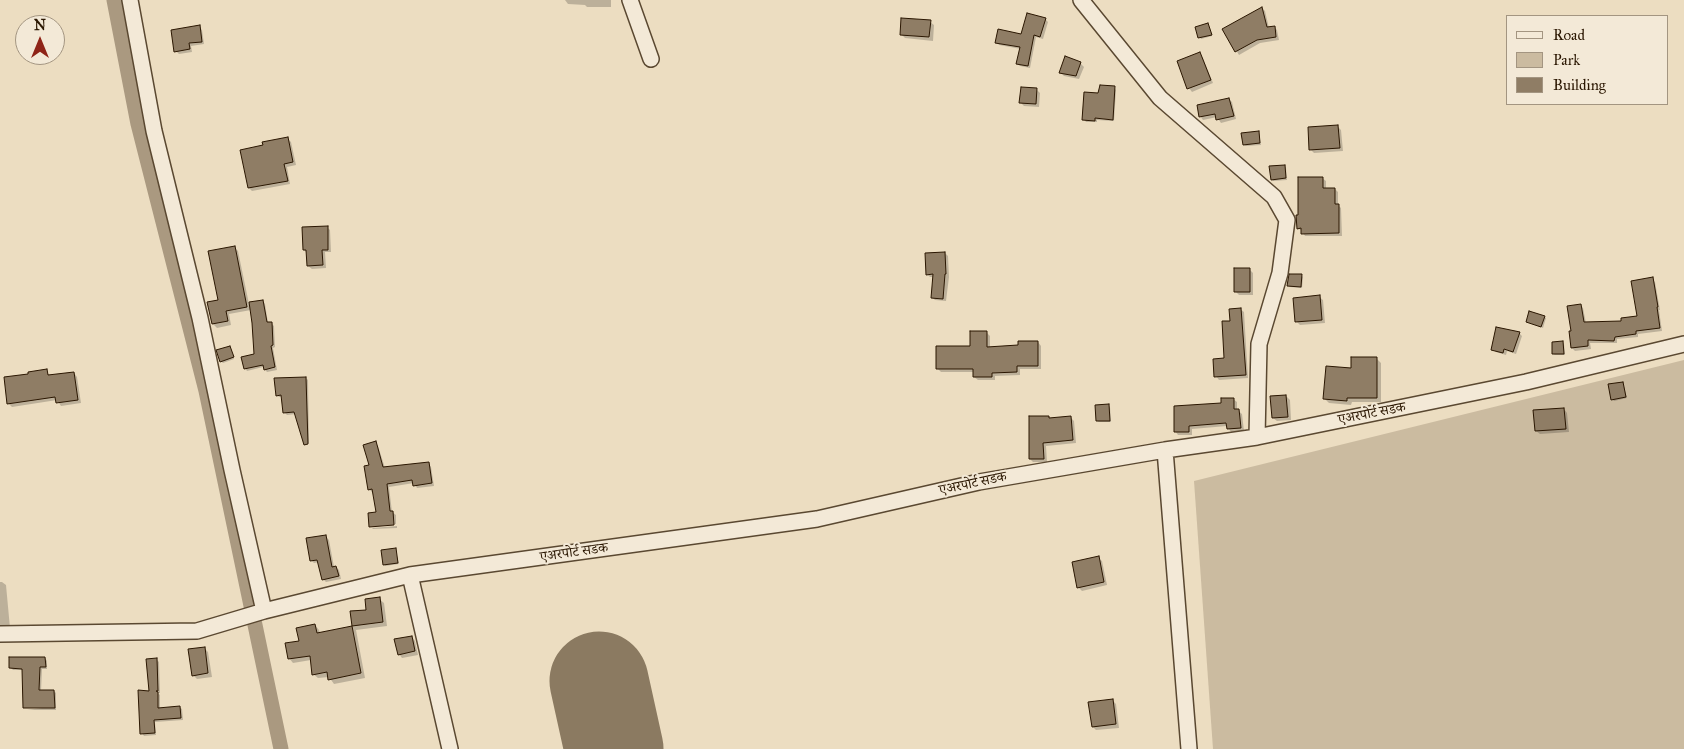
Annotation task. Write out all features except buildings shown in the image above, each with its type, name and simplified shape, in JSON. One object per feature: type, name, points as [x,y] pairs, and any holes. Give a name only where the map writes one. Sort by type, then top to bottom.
[{"type":"street","points":[[130,0],[154,131],[200,318],[262,611]]},
{"type":"street","points":[[630,0],[651,59]]},
{"type":"street","points":[[1081,0],[1160,98],[1274,197],[1287,220],[1280,274],[1259,344],[1257,437]]},
{"type":"street","name":"एअरपोर्ट सडक","points":[[0,634],[197,631],[262,611],[410,576],[817,519],[979,482],[1165,450],[1257,437],[1526,382],[1684,344]]},
{"type":"street","points":[[1165,450],[1189,749]]},
{"type":"street","points":[[410,576],[450,749]]},
{"type":"green space","points":[[1684,360],[1684,749],[1213,749],[1194,481]]},
{"type":"waterway","points":[[114,0],[138,124],[206,391],[281,749]]},
{"type":"runway","points":[[599,681],[614,749]]}]
